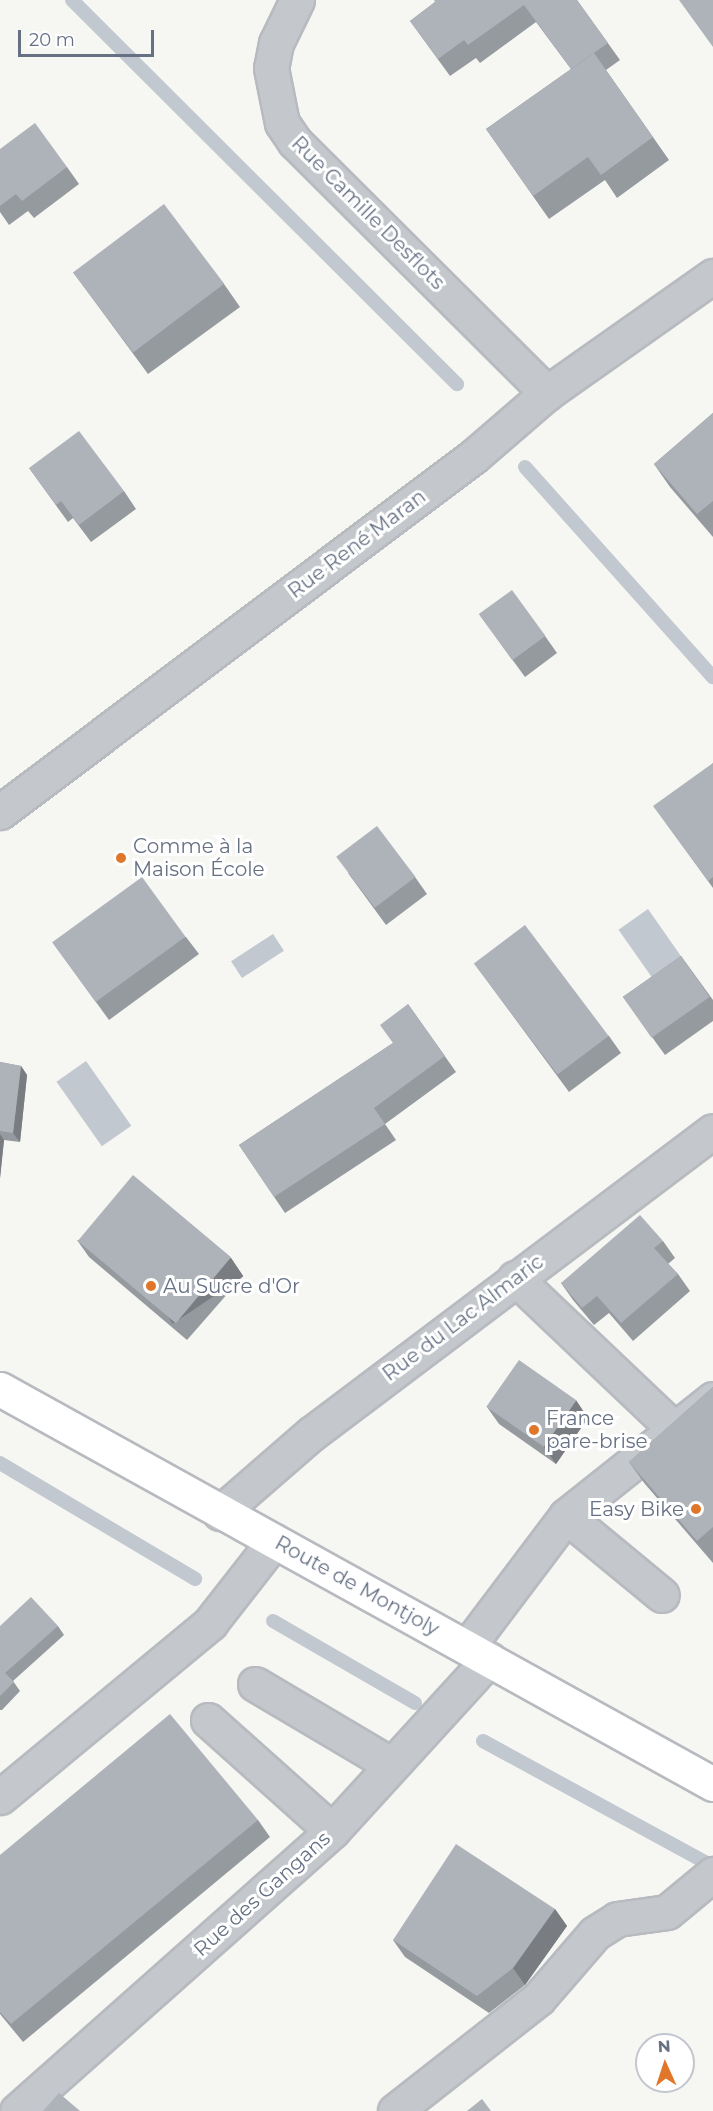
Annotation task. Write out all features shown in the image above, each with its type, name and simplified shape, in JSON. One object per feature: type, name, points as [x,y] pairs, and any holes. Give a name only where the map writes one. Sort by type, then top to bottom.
[{"type":"main road","name":"Route de Montjoly","points":[[0,1389],[220,1513],[478,1652],[713,1784]]},
{"type":"street","name":"Rue Camille Desflots","points":[[297,0],[276,43],[271,68],[282,123],[295,142],[548,393]]},
{"type":"street","name":"Rue René Maran","points":[[0,812],[474,456],[548,393],[713,276]]},
{"type":"street","name":"Rue du Lac Almaric","points":[[220,1513],[311,1434],[713,1131]]},
{"type":"street","points":[[515,1278],[674,1429]]},
{"type":"street","name":"Rue des Gangans","points":[[18,2111],[332,1831],[392,1765],[478,1652],[566,1516],[713,1400]]},
{"type":"street","points":[[566,1516],[662,1594]]},
{"type":"street","points":[[0,1797],[210,1623],[274,1541]]},
{"type":"street","points":[[255,1684],[392,1765]]},
{"type":"street","points":[[208,1720],[332,1831]]},
{"type":"street","points":[[395,2111],[538,1999],[595,1933],[617,1919],[667,1912],[713,1874]]},
{"type":"street","points":[[0,2102],[7,2111]]},
{"type":"shaded area","points":[[648,909],[693,973],[663,994],[619,930]]},
{"type":"shaded area","points":[[273,934],[284,951],[242,978],[231,961]]},
{"type":"shaded area","points":[[86,1061],[131,1126],[102,1146],[57,1082]]},
{"type":"building","points":[[434,0],[577,0],[608,43],[571,69],[524,5],[468,45],[464,40],[438,59],[410,21],[435,2]]},
{"type":"building","points":[[679,0],[713,0],[713,47]]},
{"type":"building","points":[[594,53],[653,137],[601,175],[588,157],[533,196],[486,129]]},
{"type":"building","points":[[35,123],[67,167],[22,201],[16,194],[0,206],[0,149]]},
{"type":"building","points":[[164,204],[224,284],[133,352],[73,273]]},
{"type":"building","points":[[713,413],[713,501],[697,514],[654,464]]},
{"type":"building","points":[[79,431],[124,491],[79,525],[61,501],[56,505],[29,468]]},
{"type":"building","points":[[512,590],[546,636],[512,660],[479,614]]},
{"type":"building","points":[[713,763],[713,877],[708,881],[653,806]]},
{"type":"building","points":[[377,826],[416,877],[375,908],[336,857]]},
{"type":"building","points":[[142,877],[185,937],[96,1002],[52,942]]},
{"type":"building","points":[[525,925],[609,1036],[558,1075],[474,964]]},
{"type":"building","points":[[681,956],[710,997],[652,1038],[623,997]]},
{"type":"building","points":[[408,1004],[445,1056],[374,1108],[385,1124],[274,1197],[239,1145],[393,1043],[380,1025]]},
{"type":"building","points":[[0,1062],[21,1066],[13,1133],[0,1131]]},
{"type":"building","points":[[133,1175],[231,1257],[176,1323],[78,1241]]},
{"type":"building","points":[[640,1215],[663,1241],[654,1248],[678,1274],[621,1323],[597,1296],[582,1308],[561,1283]]},
{"type":"building","points":[[519,1360],[576,1400],[544,1447],[486,1407]]},
{"type":"building","points":[[713,1387],[713,1527],[697,1541],[629,1462]]},
{"type":"building","points":[[31,1597],[58,1626],[5,1673],[14,1682],[0,1696],[0,1626]]},
{"type":"building","points":[[170,1714],[258,1820],[11,2024],[0,2012],[0,1855]]},
{"type":"building","points":[[456,1844],[555,1909],[513,1968],[477,1996],[393,1940]]},
{"type":"building","points":[[59,2093],[80,2111],[43,2111]]},
{"type":"building","points":[[482,2099],[491,2111],[467,2111]]},
{"type":"waterway","points":[[72,0],[457,384]]},
{"type":"waterway","points":[[525,467],[713,677]]},
{"type":"waterway","points":[[0,1463],[195,1579]]},
{"type":"waterway","points":[[273,1621],[415,1703]]},
{"type":"waterway","points":[[483,1741],[705,1862]]},
{"type":"place","name":"Comme à la Maison École","points":[[121,858]]},
{"type":"place","name":"Au Sucre d'Or","points":[[151,1286]]},
{"type":"place","name":"France pare-brise","points":[[534,1430]]},
{"type":"place","name":"Easy Bike","points":[[696,1509]]}]
